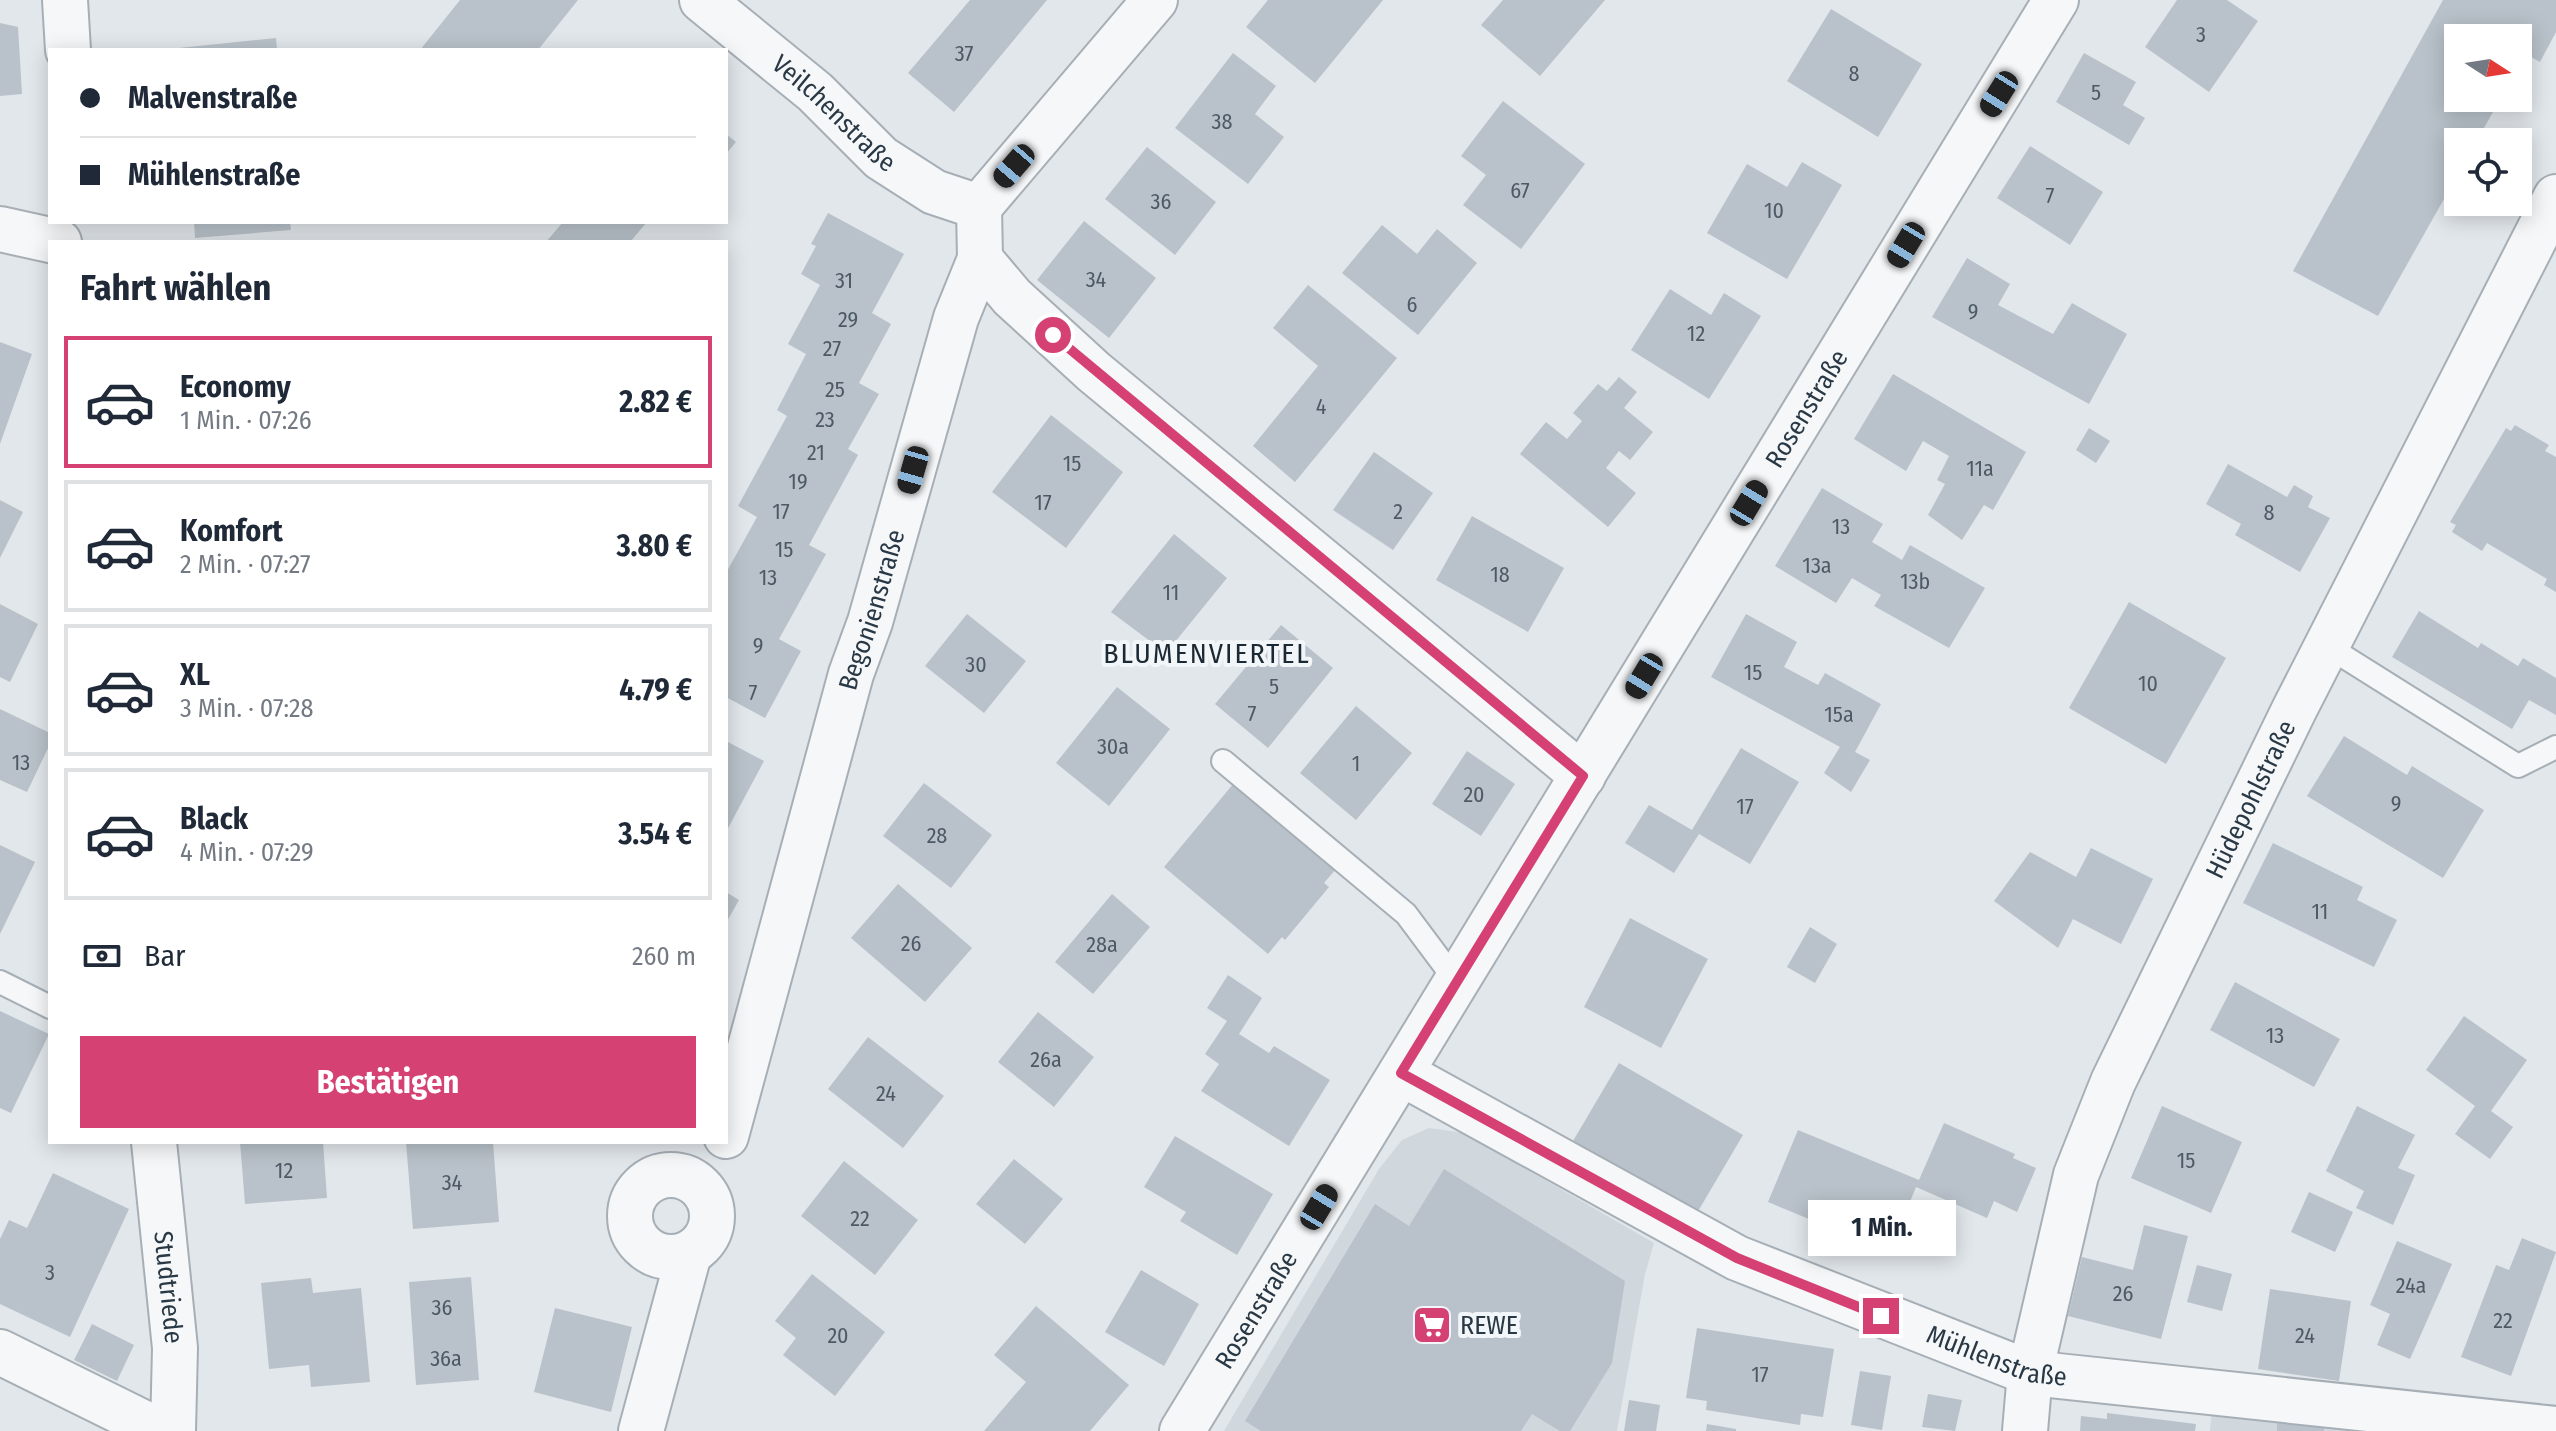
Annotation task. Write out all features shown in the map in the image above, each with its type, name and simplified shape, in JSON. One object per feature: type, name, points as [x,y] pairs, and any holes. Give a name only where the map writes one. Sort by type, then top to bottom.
[{"type":"street","points":[[65,0],[68,48]]},
{"type":"street","name":"Veilchenstraße","points":[[702,0],[815,92],[881,158],[934,192],[979,207]]},
{"type":"street","points":[[979,207],[1155,0]]},
{"type":"street","name":"Rosenstraße","points":[[1193,1427],[1456,981],[2056,0]]},
{"type":"street","name":"Hüdepohlstraße","points":[[2025,1431],[2030,1373],[2076,1175],[2113,1082],[2327,646],[2556,197]]},
{"type":"street","name":"Begonienstraße","points":[[728,1129],[851,674],[870,622],[956,318],[980,259],[979,207]]},
{"type":"street","points":[[0,229],[50,240]]},
{"type":"street","points":[[980,259],[1012,297],[1094,372],[1583,776]]},
{"type":"street","name":"Mühlenstraße","points":[[1401,1073],[1737,1258],[2030,1373],[2556,1429]]},
{"type":"street","name":"Studtriede","points":[[154,1144],[175,1348],[173,1431]]},
{"type":"street","points":[[699,1185],[721,1144]]},
{"type":"street","points":[[641,1431],[689,1254],[704,1241],[712,1222],[710,1201],[699,1185],[681,1175],[660,1175],[642,1185],[631,1203],[629,1223],[641,1245],[664,1257],[689,1254]]},
{"type":"street","points":[[0,1352],[160,1431]]},
{"type":"lane","points":[[2327,646],[2518,766],[2556,747]]},
{"type":"lane","points":[[1223,761],[1406,914],[1456,981]]},
{"type":"lane","points":[[0,982],[48,1006]]},
{"type":"shaded area","points":[[1429,1128],[1464,1133],[1654,1243],[1645,1274],[1617,1431],[1224,1431],[1379,1169],[1402,1140]]},
{"type":"shaded area","points":[[2212,1407],[2385,1431],[2210,1431]]},
{"type":"building","points":[[460,0],[578,0],[540,48],[422,48]]},
{"type":"building","points":[[970,0],[1047,0],[954,112],[908,73]]},
{"type":"building","points":[[1268,0],[1383,0],[1315,83],[1246,27]]},
{"type":"building","points":[[1503,0],[1605,0],[1540,76],[1481,25]]},
{"type":"building","points":[[2177,0],[2227,0],[2258,21],[2209,92],[2145,47]]},
{"type":"building","points":[[2443,0],[2556,0],[2556,32],[2540,62],[2532,57],[2532,24],[2444,24],[2444,112],[2493,112],[2484,128],[2444,128],[2444,199],[2378,316],[2293,271]]},
{"type":"building","points":[[1831,9],[1922,64],[1878,137],[1787,81]]},
{"type":"building","points":[[0,23],[18,27],[22,94],[0,96]]},
{"type":"building","points":[[276,38],[277,48],[179,48]]},
{"type":"building","points":[[1233,53],[1276,86],[1255,114],[1284,137],[1248,184],[1175,128]]},
{"type":"building","points":[[2084,53],[2136,82],[2123,105],[2145,118],[2129,145],[2056,102]]},
{"type":"building","points":[[1503,101],[1585,164],[1521,249],[1463,205],[1486,175],[1461,156]]},
{"type":"building","points":[[728,136],[736,142],[728,152]]},
{"type":"building","points":[[2030,146],[2103,192],[2070,245],[1997,198]]},
{"type":"building","points":[[1147,147],[1216,202],[1175,255],[1105,199]]},
{"type":"building","points":[[1802,162],[1842,185],[1787,279],[1707,233],[1747,164],[1787,187]]},
{"type":"building","points":[[828,213],[904,254],[872,313],[891,324],[859,383],[879,394],[848,449],[858,455],[809,545],[826,554],[779,639],[801,651],[765,718],[728,698],[728,569],[757,517],[738,506],[787,416],[777,410],[806,354],[788,344],[820,285],[801,274],[816,246],[811,244]]},
{"type":"building","points":[[1084,221],[1156,278],[1109,338],[1037,280]]},
{"type":"building","points":[[194,224],[290,224],[291,230],[195,238]]},
{"type":"building","points":[[561,224],[645,224],[632,240],[548,240]]},
{"type":"building","points":[[1382,225],[1417,254],[1437,229],[1477,263],[1418,335],[1342,273]]},
{"type":"building","points":[[1967,258],[2010,284],[1998,305],[2053,334],[2072,303],[2127,334],[2089,404],[1932,317]]},
{"type":"building","points":[[1308,285],[1397,358],[1295,482],[1253,446],[1318,366],[1273,328]]},
{"type":"building","points":[[1670,289],[1711,315],[1724,293],[1761,316],[1709,399],[1631,350]]},
{"type":"building","points":[[0,342],[32,354],[0,444]]},
{"type":"building","points":[[1893,374],[2026,452],[1993,510],[1984,505],[1962,540],[1928,515],[1945,484],[1937,480],[1949,456],[1923,441],[1906,471],[1854,439]]},
{"type":"building","points":[[1619,377],[1637,392],[1624,408],[1653,432],[1630,460],[1619,451],[1606,468],[1636,493],[1608,527],[1520,454],[1546,422],[1567,439],[1582,421],[1573,413],[1598,384],[1607,391]]},
{"type":"building","points":[[1051,415],[1123,472],[1066,548],[992,492]]},
{"type":"building","points":[[2515,425],[2549,445],[2545,451],[2556,457],[2556,592],[2544,585],[2547,579],[2487,543],[2482,551],[2452,532],[2456,525],[2450,522],[2506,428],[2511,431]]},
{"type":"building","points":[[2089,428],[2110,441],[2096,463],[2076,450]]},
{"type":"building","points":[[1374,452],[1433,493],[1393,550],[1333,510]]},
{"type":"building","points":[[2228,464],[2287,497],[2294,485],[2313,496],[2308,507],[2330,518],[2300,572],[2235,535],[2241,524],[2206,504]]},
{"type":"building","points":[[1822,488],[1883,524],[1872,542],[1902,560],[1910,545],[1985,588],[1949,648],[1874,606],[1881,595],[1852,578],[1836,603],[1775,566]]},
{"type":"building","points":[[0,500],[23,512],[0,558]]},
{"type":"building","points":[[1472,516],[1564,568],[1528,632],[1436,580]]},
{"type":"building","points":[[1174,534],[1227,578],[1166,653],[1111,612]]},
{"type":"building","points":[[2129,602],[2226,658],[2166,764],[2069,708]]},
{"type":"building","points":[[0,604],[38,624],[10,682],[0,677]]},
{"type":"building","points":[[2419,611],[2478,648],[2481,643],[2518,666],[2523,658],[2556,678],[2556,715],[2529,700],[2512,729],[2392,657]]},
{"type":"building","points":[[967,614],[1026,661],[984,713],[925,666]]},
{"type":"building","points":[[1746,614],[1797,642],[1784,667],[1818,685],[1825,673],[1881,704],[1855,752],[1870,760],[1851,792],[1824,773],[1840,747],[1711,677]]},
{"type":"building","points":[[1281,625],[1333,668],[1268,748],[1215,704]]},
{"type":"building","points":[[1117,687],[1170,729],[1109,806],[1056,763]]},
{"type":"building","points":[[1356,706],[1412,753],[1356,820],[1300,773]]},
{"type":"building","points":[[0,709],[48,732],[48,748],[27,792],[0,780]]},
{"type":"building","points":[[2344,736],[2407,775],[2412,766],[2484,810],[2443,878],[2307,796]]},
{"type":"building","points":[[728,742],[764,761],[728,828]]},
{"type":"building","points":[[1741,748],[1799,782],[1750,864],[1699,834],[1674,873],[1625,843],[1649,805],[1692,830]]},
{"type":"building","points":[[1467,751],[1515,784],[1481,836],[1432,804]]},
{"type":"building","points":[[924,783],[992,835],[951,888],[883,836]]},
{"type":"building","points":[[1234,783],[1336,869],[1324,883],[1329,887],[1285,940],[1282,937],[1268,954],[1164,867]]},
{"type":"building","points":[[2273,843],[2363,887],[2357,900],[2397,920],[2374,967],[2243,903]]},
{"type":"building","points":[[0,845],[35,862],[0,934]]},
{"type":"building","points":[[2091,848],[2153,879],[2121,944],[2073,919],[2058,948],[1994,901],[2030,852],[2076,877]]},
{"type":"building","points":[[898,884],[972,948],[925,1002],[851,938]]},
{"type":"building","points":[[728,893],[739,900],[728,919]]},
{"type":"building","points":[[1112,894],[1150,927],[1093,994],[1055,962]]},
{"type":"building","points":[[1630,918],[1708,959],[1661,1048],[1584,1007]]},
{"type":"building","points":[[1810,927],[1837,944],[1815,983],[1787,967]]},
{"type":"building","points":[[1228,975],[1262,998],[1239,1034],[1269,1053],[1274,1046],[1330,1080],[1289,1146],[1201,1091],[1219,1064],[1205,1054],[1227,1021],[1207,1008]]},
{"type":"building","points":[[2235,982],[2340,1039],[2314,1087],[2210,1030]]},
{"type":"building","points":[[0,1011],[48,1036],[11,1113],[0,1108]]},
{"type":"building","points":[[1038,1012],[1094,1057],[1054,1107],[998,1062]]},
{"type":"building","points":[[2464,1016],[2527,1060],[2491,1111],[2513,1127],[2490,1159],[2455,1134],[2475,1106],[2426,1070]]},
{"type":"building","points":[[868,1037],[944,1096],[903,1148],[828,1089]]},
{"type":"building","points":[[1619,1063],[1743,1135],[1697,1213],[1573,1141]]},
{"type":"building","points":[[2162,1106],[2242,1142],[2211,1213],[2131,1178]]},
{"type":"building","points":[[2357,1106],[2415,1135],[2398,1168],[2415,1175],[2393,1225],[2356,1208],[2364,1191],[2326,1171]]},
{"type":"building","points":[[1944,1123],[2015,1154],[2013,1158],[2036,1168],[2017,1212],[1994,1201],[1987,1218],[1916,1187],[1889,1252],[1768,1202],[1798,1130],[1919,1180]]},
{"type":"building","points":[[1175,1136],[1273,1194],[1237,1255],[1180,1221],[1186,1212],[1144,1187]]},
{"type":"building","points":[[240,1144],[323,1144],[327,1198],[245,1204]]},
{"type":"building","points":[[406,1144],[493,1144],[499,1222],[413,1229]]},
{"type":"building","points":[[1014,1159],[1063,1199],[1025,1244],[976,1204]]},
{"type":"building","points":[[844,1161],[918,1220],[875,1275],[801,1216]]},
{"type":"building","points":[[1444,1169],[1625,1281],[1612,1363],[1570,1431],[1560,1431],[1532,1414],[1521,1431],[1261,1431],[1245,1421],[1375,1204],[1409,1226]]},
{"type":"building","points":[[53,1173],[129,1209],[70,1337],[0,1304],[0,1239],[9,1220],[27,1228]]},
{"type":"building","points":[[2309,1192],[2353,1212],[2335,1252],[2291,1232]]},
{"type":"building","points":[[2144,1225],[2188,1236],[2161,1339],[2068,1316],[2082,1257],[2133,1270]]},
{"type":"building","points":[[2522,1238],[2556,1252],[2511,1376],[2461,1357],[2496,1265],[2509,1270]]},
{"type":"building","points":[[2397,1241],[2452,1264],[2410,1359],[2377,1345],[2390,1314],[2370,1305]]},
{"type":"building","points":[[2197,1265],[2232,1274],[2222,1311],[2187,1302]]},
{"type":"building","points":[[1141,1270],[1199,1304],[1164,1366],[1105,1332]]},
{"type":"building","points":[[812,1274],[885,1332],[835,1396],[783,1355],[796,1338],[775,1321]]},
{"type":"building","points":[[471,1277],[479,1380],[416,1385],[409,1282]]},
{"type":"building","points":[[311,1278],[313,1293],[361,1288],[370,1382],[311,1387],[309,1365],[269,1369],[261,1283]]},
{"type":"building","points":[[2270,1289],[2351,1301],[2339,1381],[2258,1369]]},
{"type":"building","points":[[1036,1306],[1129,1385],[1090,1431],[984,1431],[1026,1382],[994,1355]]},
{"type":"building","points":[[555,1308],[632,1327],[611,1412],[534,1392]]},
{"type":"building","points":[[92,1324],[134,1345],[117,1381],[74,1360]]},
{"type":"building","points":[[1697,1328],[1834,1349],[1823,1417],[1801,1414],[1800,1425],[1706,1410],[1707,1401],[1686,1398]]},
{"type":"building","points":[[1860,1371],[1891,1376],[1882,1430],[1851,1425]]},
{"type":"building","points":[[1928,1394],[1962,1400],[1955,1431],[1922,1427]]},
{"type":"building","points":[[1629,1400],[1660,1405],[1656,1431],[1624,1431]]},
{"type":"building","points":[[2107,1413],[2196,1424],[2195,1431],[2080,1431],[2081,1416],[2107,1419]]},
{"type":"building","points":[[2277,1419],[2325,1423],[2324,1431],[2277,1431]]},
{"type":"building","points":[[1707,1424],[1736,1429],[1736,1431],[1706,1431]]},
{"type":"place","name":"REWE","points":[[1432,1325]]},
{"type":"district","name":"BLUMENVIERTEL","points":[[1207,653]]},
{"type":"route","points":[[1053,335],[1583,776],[1504,900],[1401,1073],[1737,1258],[1881,1316]]}]
